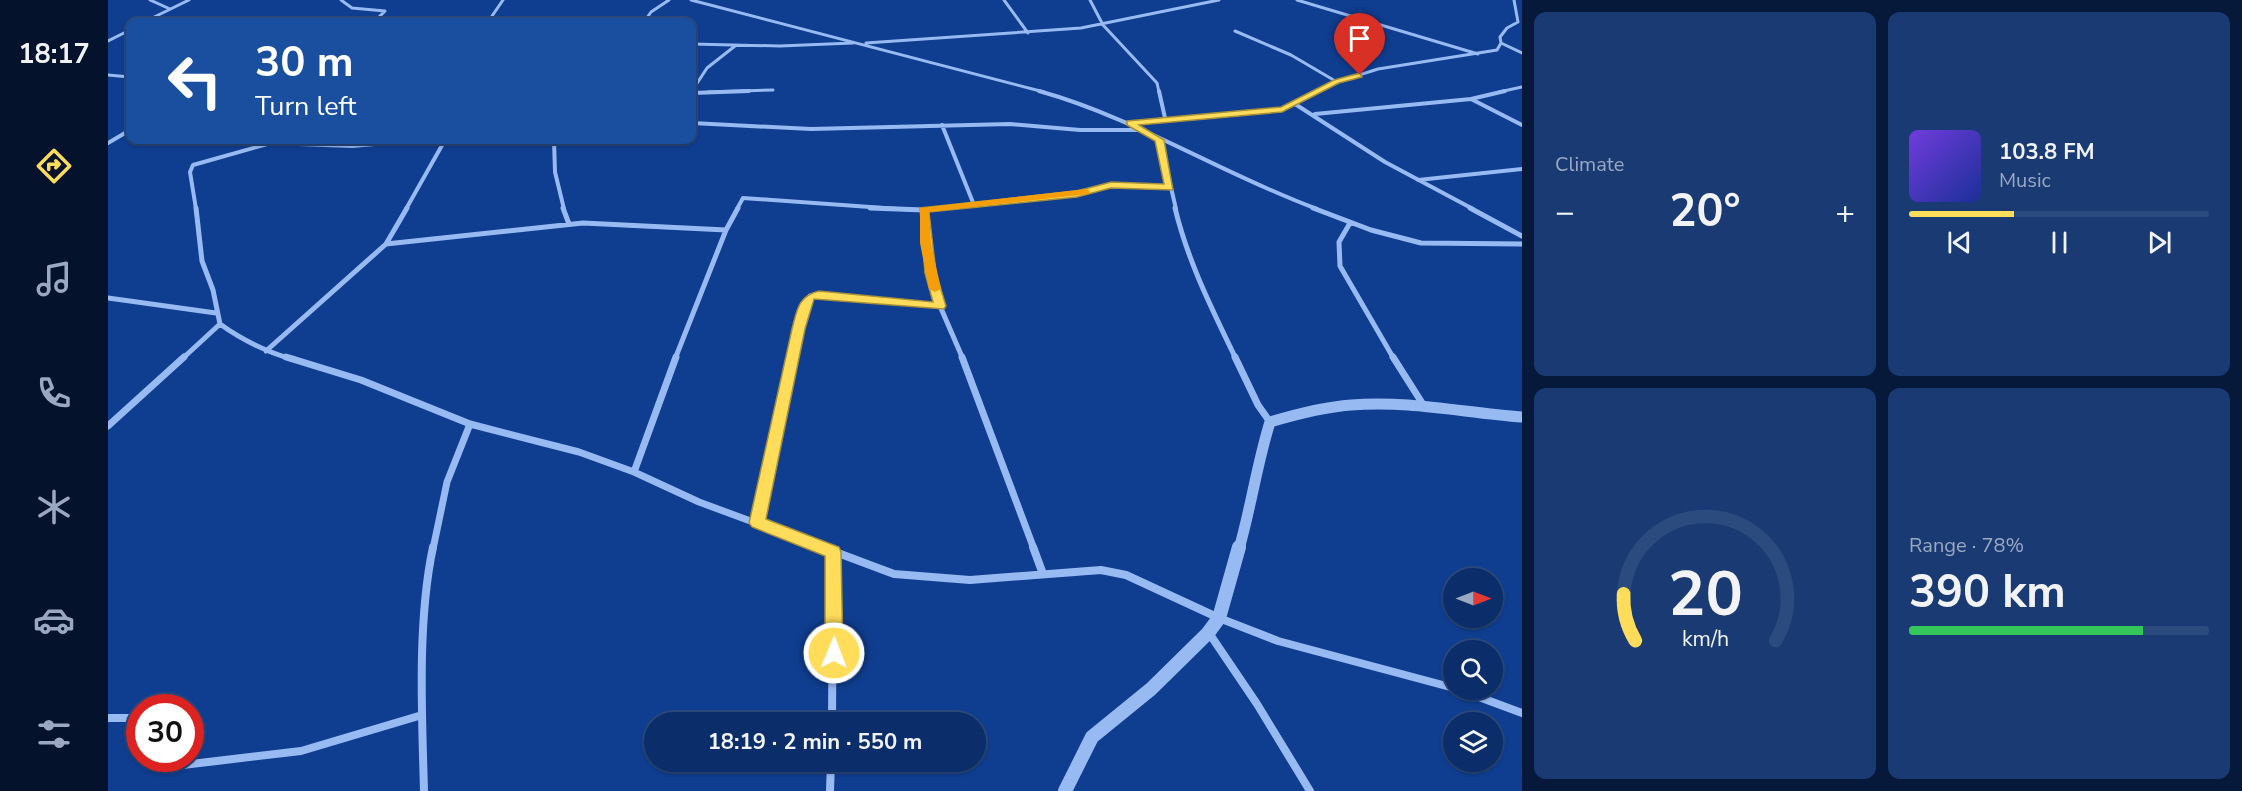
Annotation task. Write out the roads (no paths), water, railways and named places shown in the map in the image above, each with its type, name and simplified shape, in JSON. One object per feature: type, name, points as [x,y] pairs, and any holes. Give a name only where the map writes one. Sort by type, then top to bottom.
[{"type":"street","points":[[150,0],[170,9]]},
{"type":"street","points":[[152,18],[189,0]]},
{"type":"street","points":[[340,0],[352,8],[385,11],[378,18]]},
{"type":"street","points":[[491,18],[503,0]]},
{"type":"street","points":[[647,18],[651,12],[669,0]]},
{"type":"street","points":[[691,0],[1050,93],[1130,123],[1160,140],[1271,192],[1350,224],[1421,243],[1522,244]]},
{"type":"street","points":[[1004,0],[1028,33]]},
{"type":"street","points":[[1090,0],[1103,25],[1157,83],[1165,118]]},
{"type":"street","points":[[696,44],[736,46],[858,43],[1028,33],[1103,25],[1219,0]]},
{"type":"street","points":[[1297,0],[1481,55]]},
{"type":"street","points":[[1497,50],[1501,43],[1500,37],[1507,28],[1520,22],[1514,0]]},
{"type":"street","points":[[1235,31],[1290,55],[1337,82]]},
{"type":"street","points":[[108,41],[126,32]]},
{"type":"street","points":[[1501,43],[1520,52]]},
{"type":"street","points":[[696,86],[707,68],[736,46]]},
{"type":"street","points":[[1433,59],[1449,51],[1446,46]]},
{"type":"street","points":[[1130,123],[1165,118],[1262,112],[1295,104],[1337,82],[1378,69],[1433,59],[1481,55],[1497,50],[1520,52]]},
{"type":"street","points":[[108,75],[126,76]]},
{"type":"street","points":[[1313,114],[1471,99],[1522,87]]},
{"type":"street","points":[[696,92],[773,90]]},
{"type":"street","points":[[1471,99],[1522,125]]},
{"type":"street","points":[[1295,104],[1416,180],[1522,236]]},
{"type":"street","points":[[696,123],[811,129],[1010,124],[1080,130],[1142,130]]},
{"type":"street","points":[[942,125],[974,205]]},
{"type":"street","points":[[108,143],[126,132]]},
{"type":"street","points":[[1160,140],[1169,188],[1182,237],[1198,280],[1258,405],[1270,422]]},
{"type":"street","points":[[255,144],[204,160],[193,165],[190,172],[193,179],[202,261],[213,290],[220,324],[236,336],[266,351],[361,380],[470,424],[569,449],[634,472],[660,486],[894,574],[970,580],[1101,570],[1126,575],[1219,618],[1278,641],[1443,685]]},
{"type":"street","points":[[317,144],[352,146],[375,144]]},
{"type":"street","points":[[266,351],[386,244],[443,144]]},
{"type":"street","points":[[554,144],[560,203],[569,224]]},
{"type":"street","points":[[1416,180],[1522,169]]},
{"type":"street","points":[[634,472],[662,393],[726,230],[743,198],[924,210],[1077,194],[1111,185],[1169,188]]},
{"type":"street","points":[[924,210],[931,273],[940,306],[959,349],[1043,574]]},
{"type":"street","points":[[386,244],[569,224],[670,225],[726,230]]},
{"type":"street","points":[[1350,224],[1339,242],[1340,266],[1367,316],[1424,406]]},
{"type":"street","points":[[758,523],[774,439],[806,302],[810,297],[819,294],[940,306]]},
{"type":"street","points":[[108,298],[216,313]]},
{"type":"street","points":[[108,426],[220,324]]},
{"type":"street","points":[[1270,422],[1326,407],[1365,404],[1424,406],[1522,417]]},
{"type":"street","points":[[1065,791],[1092,737],[1150,689],[1209,633],[1219,618],[1253,500],[1258,460],[1270,422]]},
{"type":"street","points":[[424,791],[422,715],[426,577],[447,482],[470,424]]},
{"type":"street","points":[[832,712],[833,552]]},
{"type":"street","points":[[1209,633],[1310,791]]},
{"type":"street","points":[[1487,700],[1522,713]]},
{"type":"street","points":[[204,762],[301,751],[422,715]]},
{"type":"street","points":[[108,718],[126,718]]},
{"type":"street","points":[[830,791],[831,772]]}]
